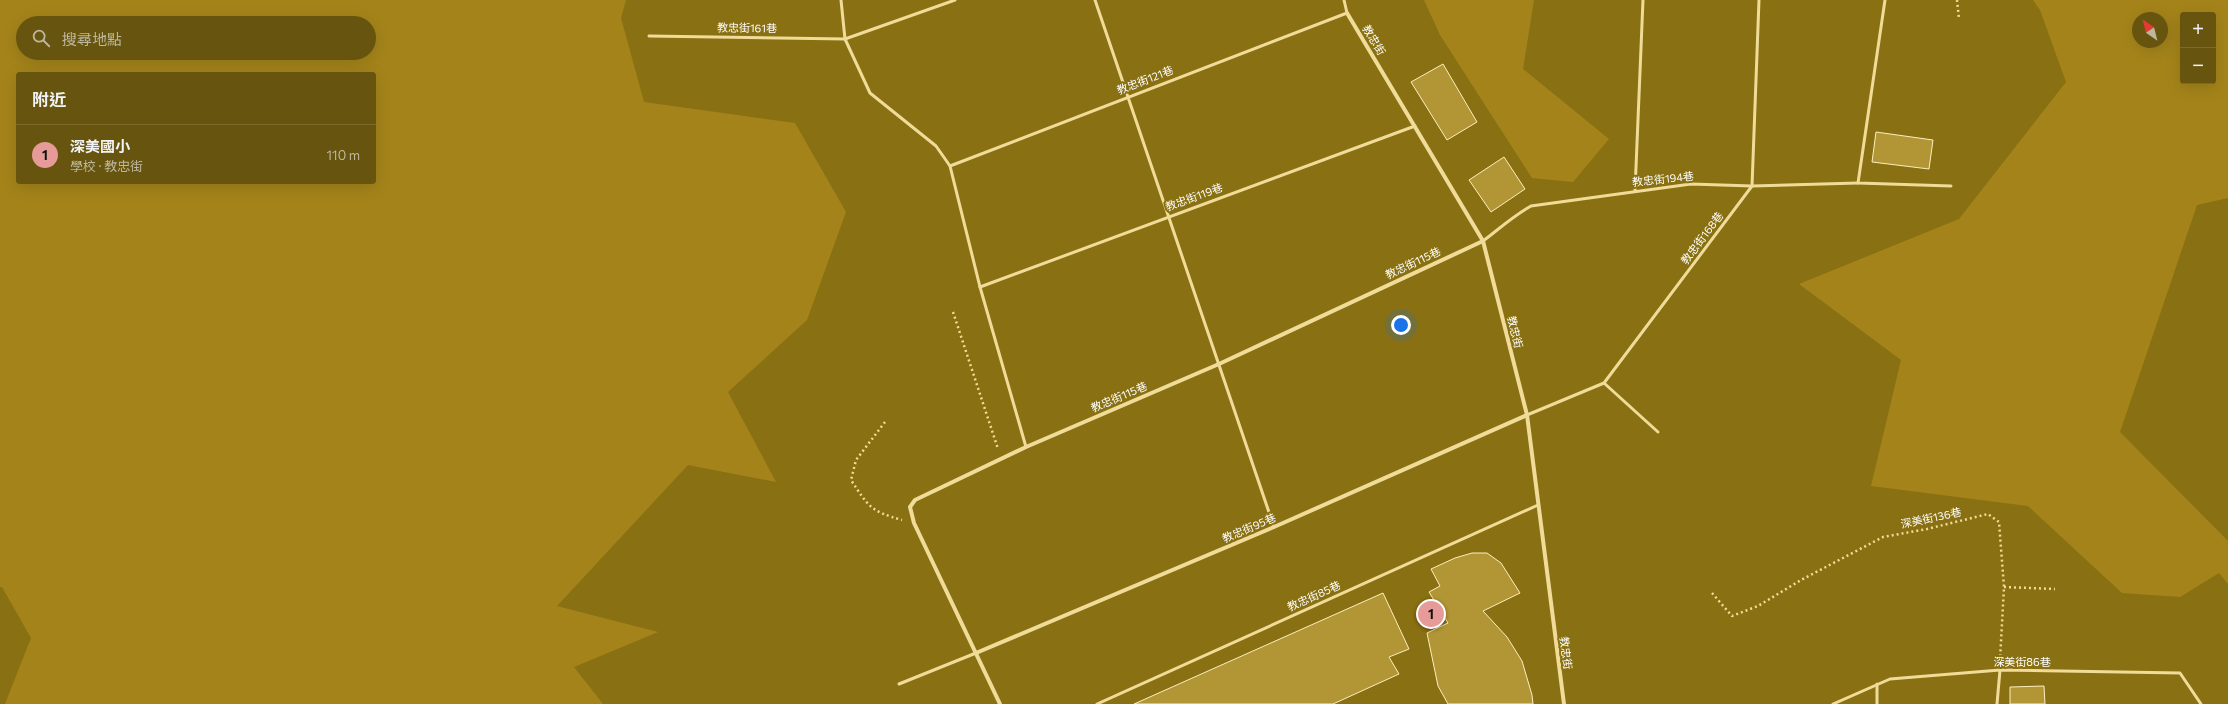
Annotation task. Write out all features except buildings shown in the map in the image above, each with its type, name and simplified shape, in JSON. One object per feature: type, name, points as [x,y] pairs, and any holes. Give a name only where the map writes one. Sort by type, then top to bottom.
[{"type":"street","name":"教忠街","points":[[1347,13],[1483,241],[1527,415],[1564,704]]},
{"type":"street","name":"教忠街115巷","points":[[1000,704],[914,523],[910,507],[916,500],[1026,447],[1219,364],[1483,241]]},
{"type":"street","name":"教忠街95巷","points":[[976,653],[1274,527],[1527,415]]},
{"type":"lane","points":[[841,0],[845,39],[870,93],[936,146],[950,166],[980,287],[1026,447]]},
{"type":"lane","points":[[845,39],[954,0]]},
{"type":"lane","points":[[1095,0],[1274,527]]},
{"type":"lane","name":"教忠街","points":[[1344,0],[1347,13]]},
{"type":"lane","points":[[1635,191],[1643,0]]},
{"type":"lane","points":[[1752,186],[1759,0]]},
{"type":"lane","points":[[1858,184],[1885,0]]},
{"type":"lane","name":"教忠街121巷","points":[[950,166],[1128,96],[1347,13]]},
{"type":"lane","name":"教忠街161巷","points":[[649,36],[845,39]]},
{"type":"lane","name":"教忠街119巷","points":[[980,287],[1415,126]]},
{"type":"lane","name":"教忠街194巷","points":[[1483,241],[1514,216],[1531,206],[1691,184],[1752,186],[1858,184],[1951,186]]},
{"type":"lane","name":"教忠街168巷","points":[[1604,383],[1752,186]]},
{"type":"lane","points":[[1527,415],[1604,383],[1658,432]]},
{"type":"lane","name":"教忠街85巷","points":[[1096,704],[1538,505]]},
{"type":"lane","points":[[899,684],[976,653]]},
{"type":"lane","points":[[1998,704],[2000,670]]},
{"type":"lane","name":"深美街86巷","points":[[1833,704],[1890,679],[2000,670],[2180,673],[2201,704]]},
{"type":"lane","points":[[1877,684],[1877,704]]},
{"type":"path","points":[[1957,0],[1958,19]]},
{"type":"path","points":[[953,312],[1002,459]]},
{"type":"path","points":[[885,422],[856,460],[851,480],[866,502],[879,514],[914,523]]},
{"type":"path","name":"深美街136巷","points":[[1712,593],[1732,616],[1758,606],[1801,580],[1883,537],[1927,529],[1988,514],[1999,522],[2004,587],[2000,670]]},
{"type":"path","points":[[2004,587],[2055,590]]},
{"type":"shaded area","points":[[0,0],[626,0],[621,18],[644,102],[795,123],[846,212],[807,320],[728,392],[776,482],[688,465],[557,606],[658,632],[574,667],[603,704],[5,704],[31,638],[2,587],[0,587]]},
{"type":"shaded area","points":[[1424,0],[1534,0],[1523,69],[1609,139],[1573,182],[1532,178],[1440,35]]},
{"type":"shaded area","points":[[2033,0],[2228,0],[2228,198],[2197,205],[2120,432],[2228,541],[2228,584],[2219,573],[2180,597],[2122,593],[2028,506],[1871,486],[1901,360],[1799,284],[1959,219],[2066,82],[2040,10]]},
{"type":"place","name":"深美國小","points":[[1431,614]]}]
